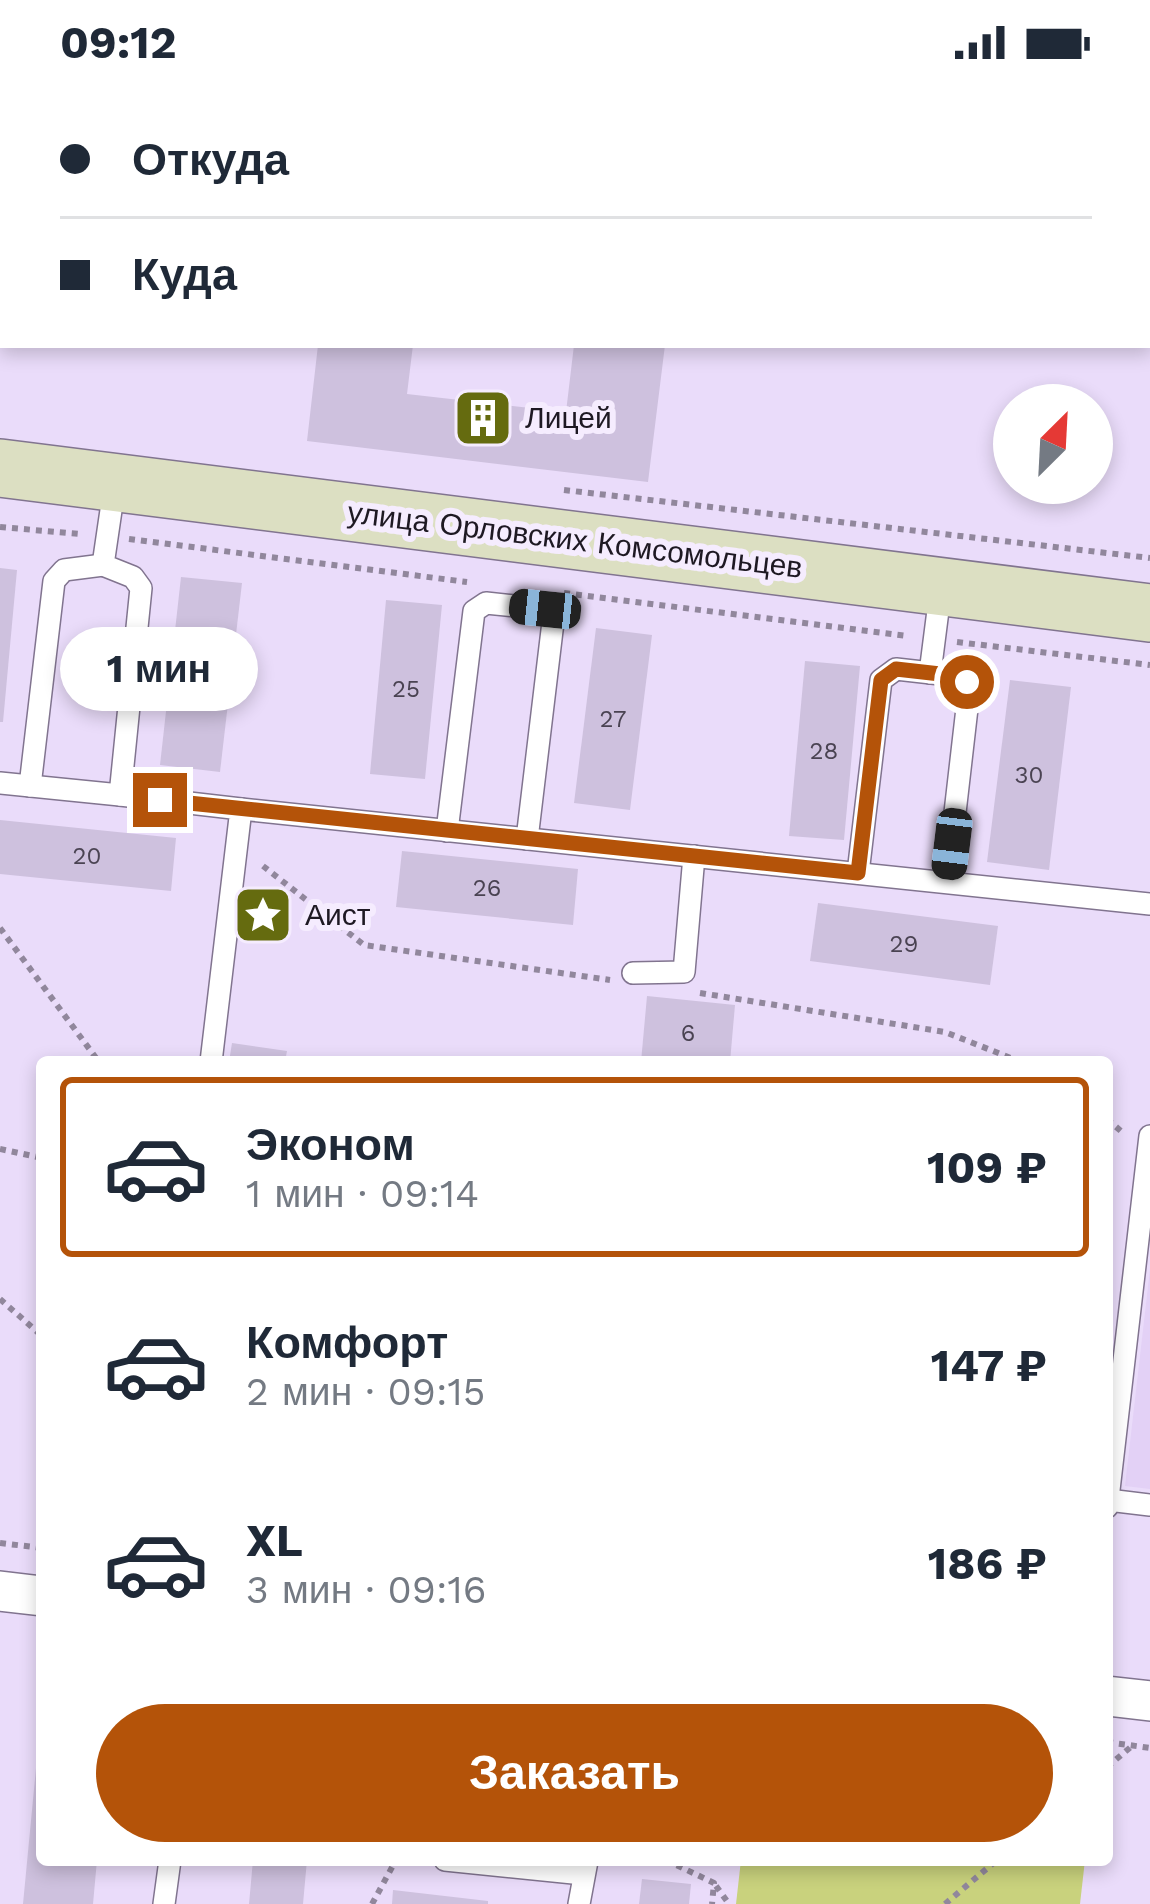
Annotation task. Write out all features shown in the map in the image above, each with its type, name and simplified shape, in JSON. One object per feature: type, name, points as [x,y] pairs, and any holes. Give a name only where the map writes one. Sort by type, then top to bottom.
[{"type":"street","name":"улица Орловских Комсомольцев","points":[[0,468],[111,509],[938,613],[1150,613]]},
{"type":"street","points":[[0,1591],[36,1595]]},
{"type":"street","points":[[1113,1697],[1150,1701]]},
{"type":"lane","points":[[104,565],[111,509]]},
{"type":"lane","points":[[30,786],[54,580],[64,570],[104,565],[133,577],[141,588],[120,795]]},
{"type":"lane","points":[[447,831],[474,611],[486,603],[545,609],[553,622],[527,839]]},
{"type":"lane","points":[[930,673],[938,613]]},
{"type":"lane","points":[[858,873],[881,680],[896,669],[958,676],[969,691],[947,883]]},
{"type":"lane","points":[[0,783],[1150,904]]},
{"type":"lane","points":[[212,1056],[241,809]]},
{"type":"lane","points":[[633,973],[683,972],[694,856]]},
{"type":"lane","points":[[1113,1460],[1150,1136]]},
{"type":"lane","points":[[1113,1504],[1150,1505]]},
{"type":"lane","points":[[164,1904],[169,1866]]},
{"type":"lane","points":[[579,1904],[585,1867]]},
{"type":"path","points":[[0,527],[111,509],[469,582]]},
{"type":"path","points":[[562,593],[938,613],[1150,665]]},
{"type":"path","points":[[0,928],[95,1056]]},
{"type":"path","points":[[0,1149],[36,1157]]},
{"type":"path","points":[[0,1299],[36,1331]]},
{"type":"path","points":[[0,1543],[36,1547]]},
{"type":"path","points":[[1113,1743],[1150,1748]]},
{"type":"path","points":[[1113,1762],[1133,1745]]},
{"type":"path","points":[[372,1904],[393,1866]]},
{"type":"path","points":[[679,1866],[714,1883],[729,1904]]},
{"type":"path","points":[[945,1904],[990,1866]]},
{"type":"path","points":[[712,1904],[714,1883]]},
{"type":"shaded area","points":[[1150,1269],[1150,1489],[1125,1486]]},
{"type":"green space","points":[[740,1866],[1084,1866],[1080,1904],[736,1904]]},
{"type":"building","name":"Лицей","points":[[318,348],[413,348],[407,394],[566,412],[574,348],[665,348],[648,482],[307,441]]},
{"type":"building","points":[[0,568],[17,570],[3,722],[0,722]]},
{"type":"building","points":[[181,577],[242,583],[220,772],[160,765]]},
{"type":"building","points":[[386,600],[442,605],[425,779],[370,774]]},
{"type":"building","points":[[596,628],[652,635],[630,810],[574,803]]},
{"type":"building","points":[[805,661],[860,666],[844,840],[789,836]]},
{"type":"building","points":[[1010,680],[1071,687],[1049,870],[987,862]]},
{"type":"building","points":[[0,820],[176,838],[171,891],[0,874]]},
{"type":"building","points":[[402,851],[578,869],[573,925],[396,907]]},
{"type":"building","points":[[818,903],[998,926],[990,985],[810,961]]},
{"type":"building","points":[[647,996],[735,1005],[731,1056],[642,1056]]},
{"type":"building","points":[[232,1043],[287,1051],[286,1056],[230,1056]]},
{"type":"building","points":[[36,1768],[36,1866],[96,1866],[93,1904],[23,1904]]},
{"type":"building","points":[[252,1866],[306,1866],[303,1904],[249,1904]]},
{"type":"building","points":[[642,1879],[691,1884],[689,1904],[639,1904]]},
{"type":"building","points":[[393,1890],[488,1901],[488,1904],[392,1904]]},
{"type":"place","name":"Лицей","points":[[483,418]]},
{"type":"place","name":"Аист","points":[[263,915]]},
{"type":"route","points":[[160,800],[858,873],[881,680],[896,669],[958,676],[967,682]]}]
